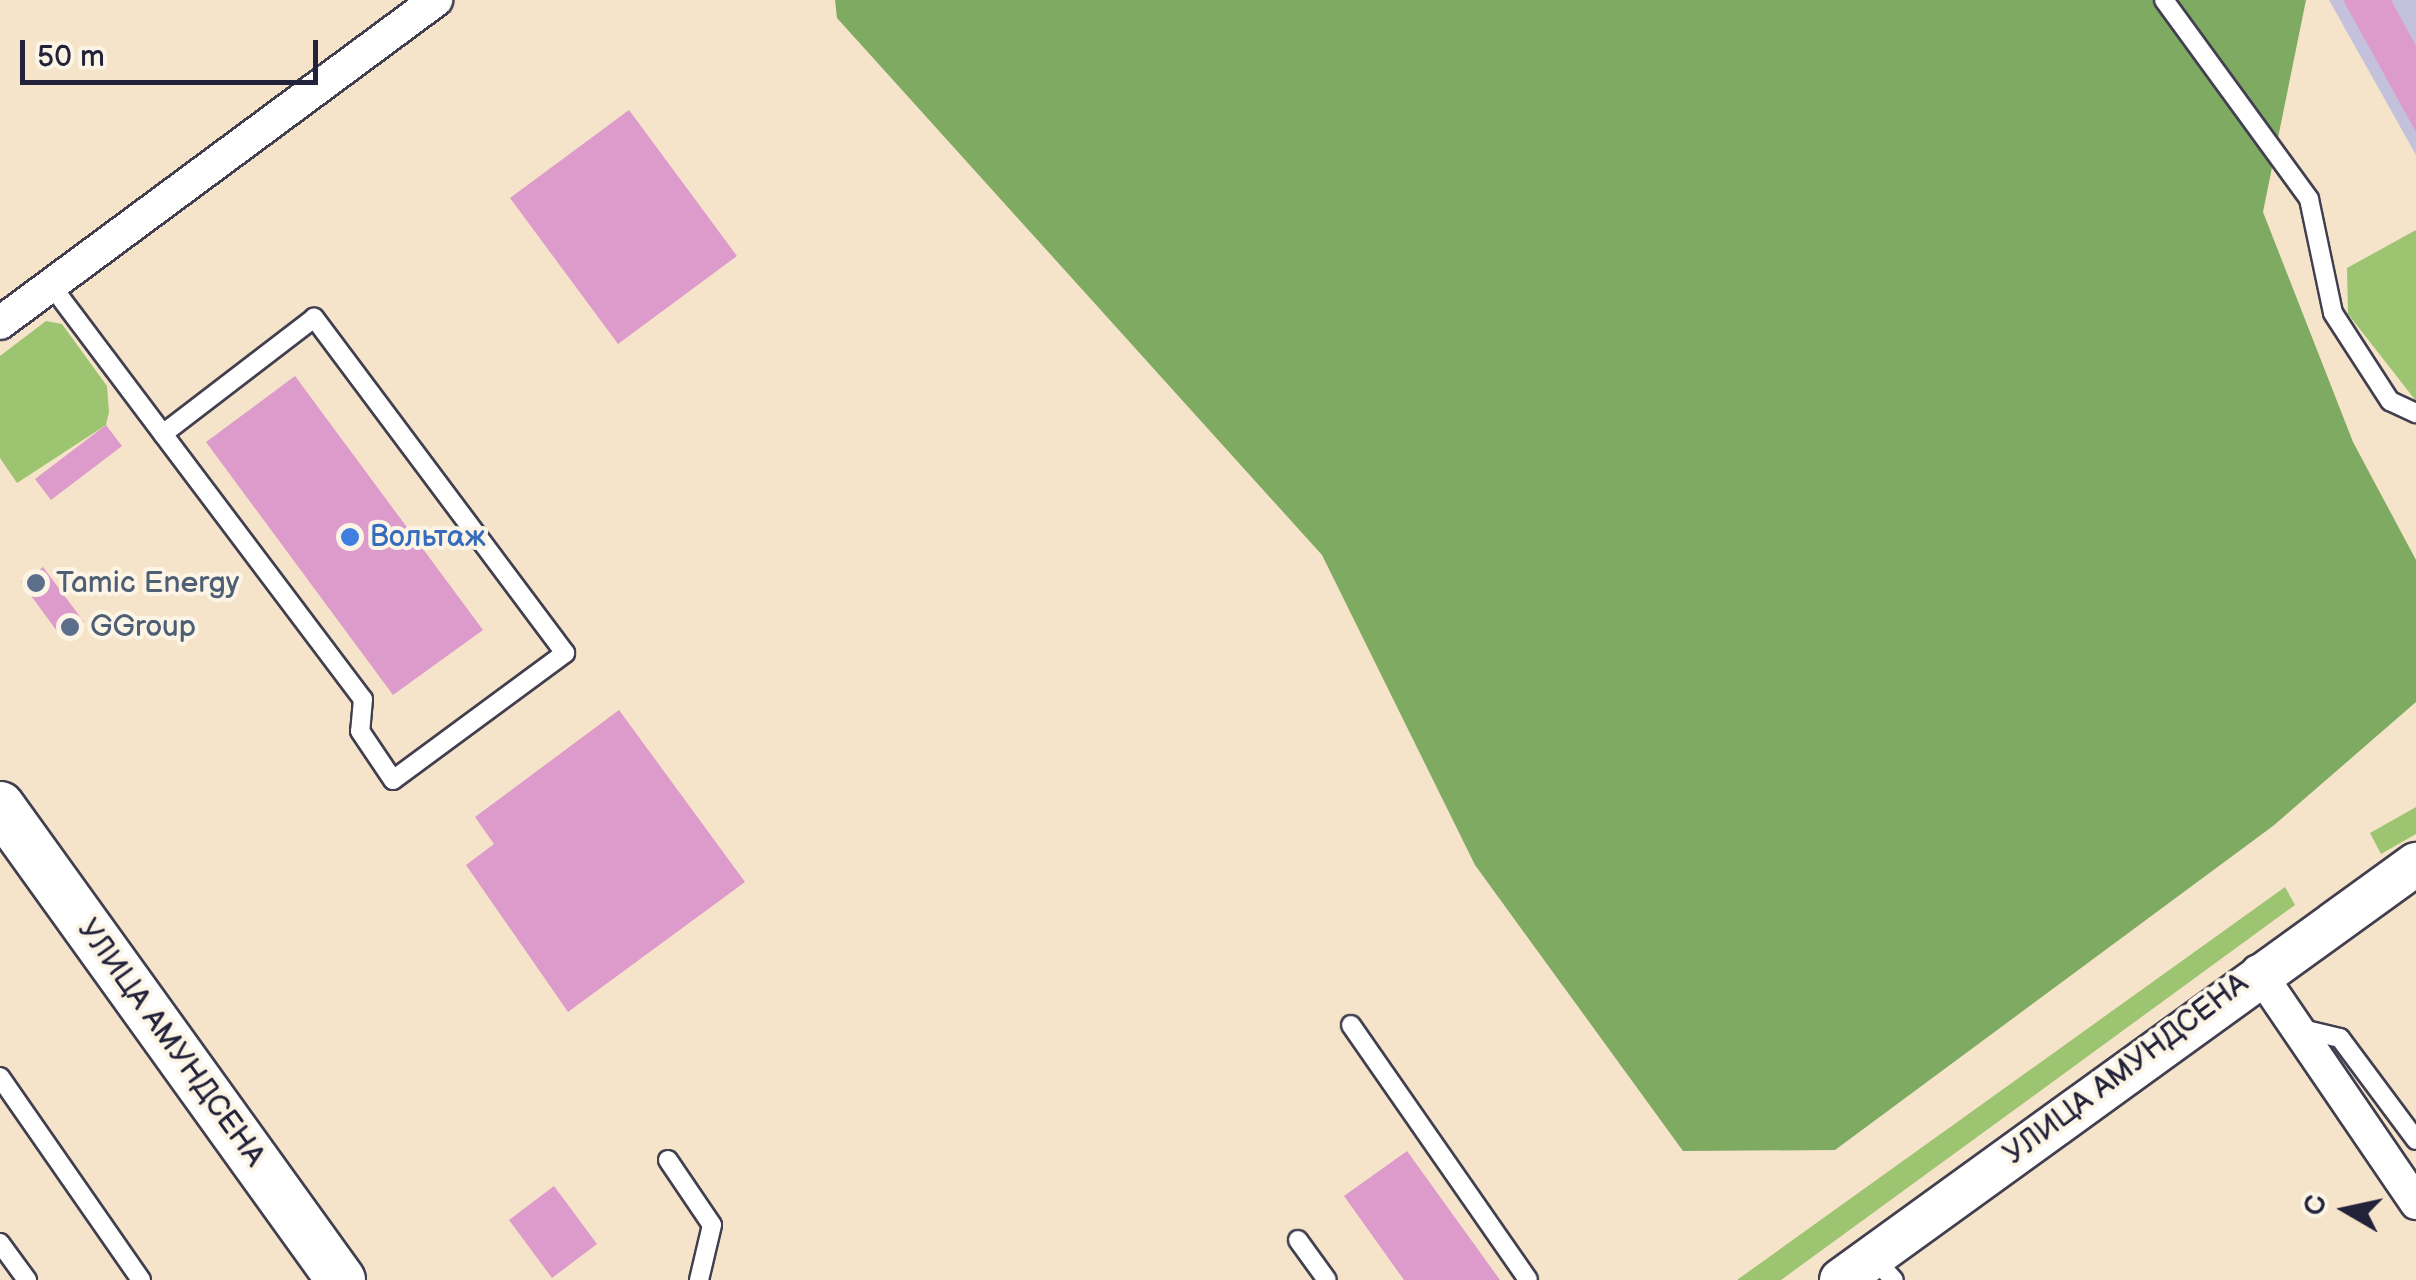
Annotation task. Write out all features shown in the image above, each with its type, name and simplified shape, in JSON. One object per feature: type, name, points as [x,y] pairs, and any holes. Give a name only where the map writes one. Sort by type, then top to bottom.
[{"type":"main road","name":"УЛИЦА АМУНДСЕНА","points":[[0,806],[341,1280]]},
{"type":"street","points":[[0,323],[436,0]]},
{"type":"street","name":"УЛИЦА АМУНДСЕНА","points":[[1869,1272],[2258,971],[2416,864]]},
{"type":"street","points":[[2258,971],[2416,1203]]},
{"type":"lane","points":[[2164,0],[2309,199],[2333,313],[2390,400],[2416,413]]},
{"type":"lane","points":[[51,285],[362,699],[360,731],[393,780],[565,653],[314,318],[163,434]]},
{"type":"lane","points":[[1351,1025],[1528,1280]]},
{"type":"lane","points":[[2294,1027],[2340,1038],[2416,1140]]},
{"type":"lane","points":[[0,1078],[141,1280]]},
{"type":"lane","points":[[668,1160],[712,1225],[699,1280]]},
{"type":"lane","points":[[1298,1240],[1327,1280]]},
{"type":"lane","points":[[0,1243],[27,1280]]},
{"type":"shaded area","points":[[2329,0],[2416,0],[2416,155]]},
{"type":"green space","points":[[835,0],[2306,0],[2263,212],[2353,442],[2416,560],[2416,702],[2273,826],[1835,1150],[1683,1151],[1475,865],[1322,555],[837,18]]},
{"type":"green space","points":[[2416,230],[2416,401],[2348,314],[2347,268]]},
{"type":"green space","points":[[46,321],[62,324],[107,386],[109,412],[106,425],[17,483],[0,458],[0,356]]},
{"type":"green space","points":[[2416,807],[2416,834],[2381,854],[2370,833]]},
{"type":"green space","points":[[2285,887],[2295,905],[1781,1280],[1737,1280]]},
{"type":"building","points":[[2343,0],[2391,0],[2416,46],[2416,132]]},
{"type":"building","points":[[629,110],[737,256],[618,344],[510,198]]},
{"type":"building","points":[[295,376],[483,630],[393,695],[206,442]]},
{"type":"building","points":[[106,425],[122,446],[51,500],[35,479]]},
{"type":"building","points":[[43,567],[84,622],[62,638],[21,582]]},
{"type":"building","points":[[619,710],[745,882],[568,1012],[466,865],[494,844],[475,817]]},
{"type":"building","points":[[1407,1151],[1500,1280],[1404,1280],[1344,1196]]},
{"type":"building","points":[[554,1186],[597,1244],[552,1278],[509,1220]]},
{"type":"place","name":"Вольтаж","points":[[350,537]]},
{"type":"place","name":"Tamic Energy","points":[[36,583]]},
{"type":"place","name":"GGroup","points":[[70,627]]}]
